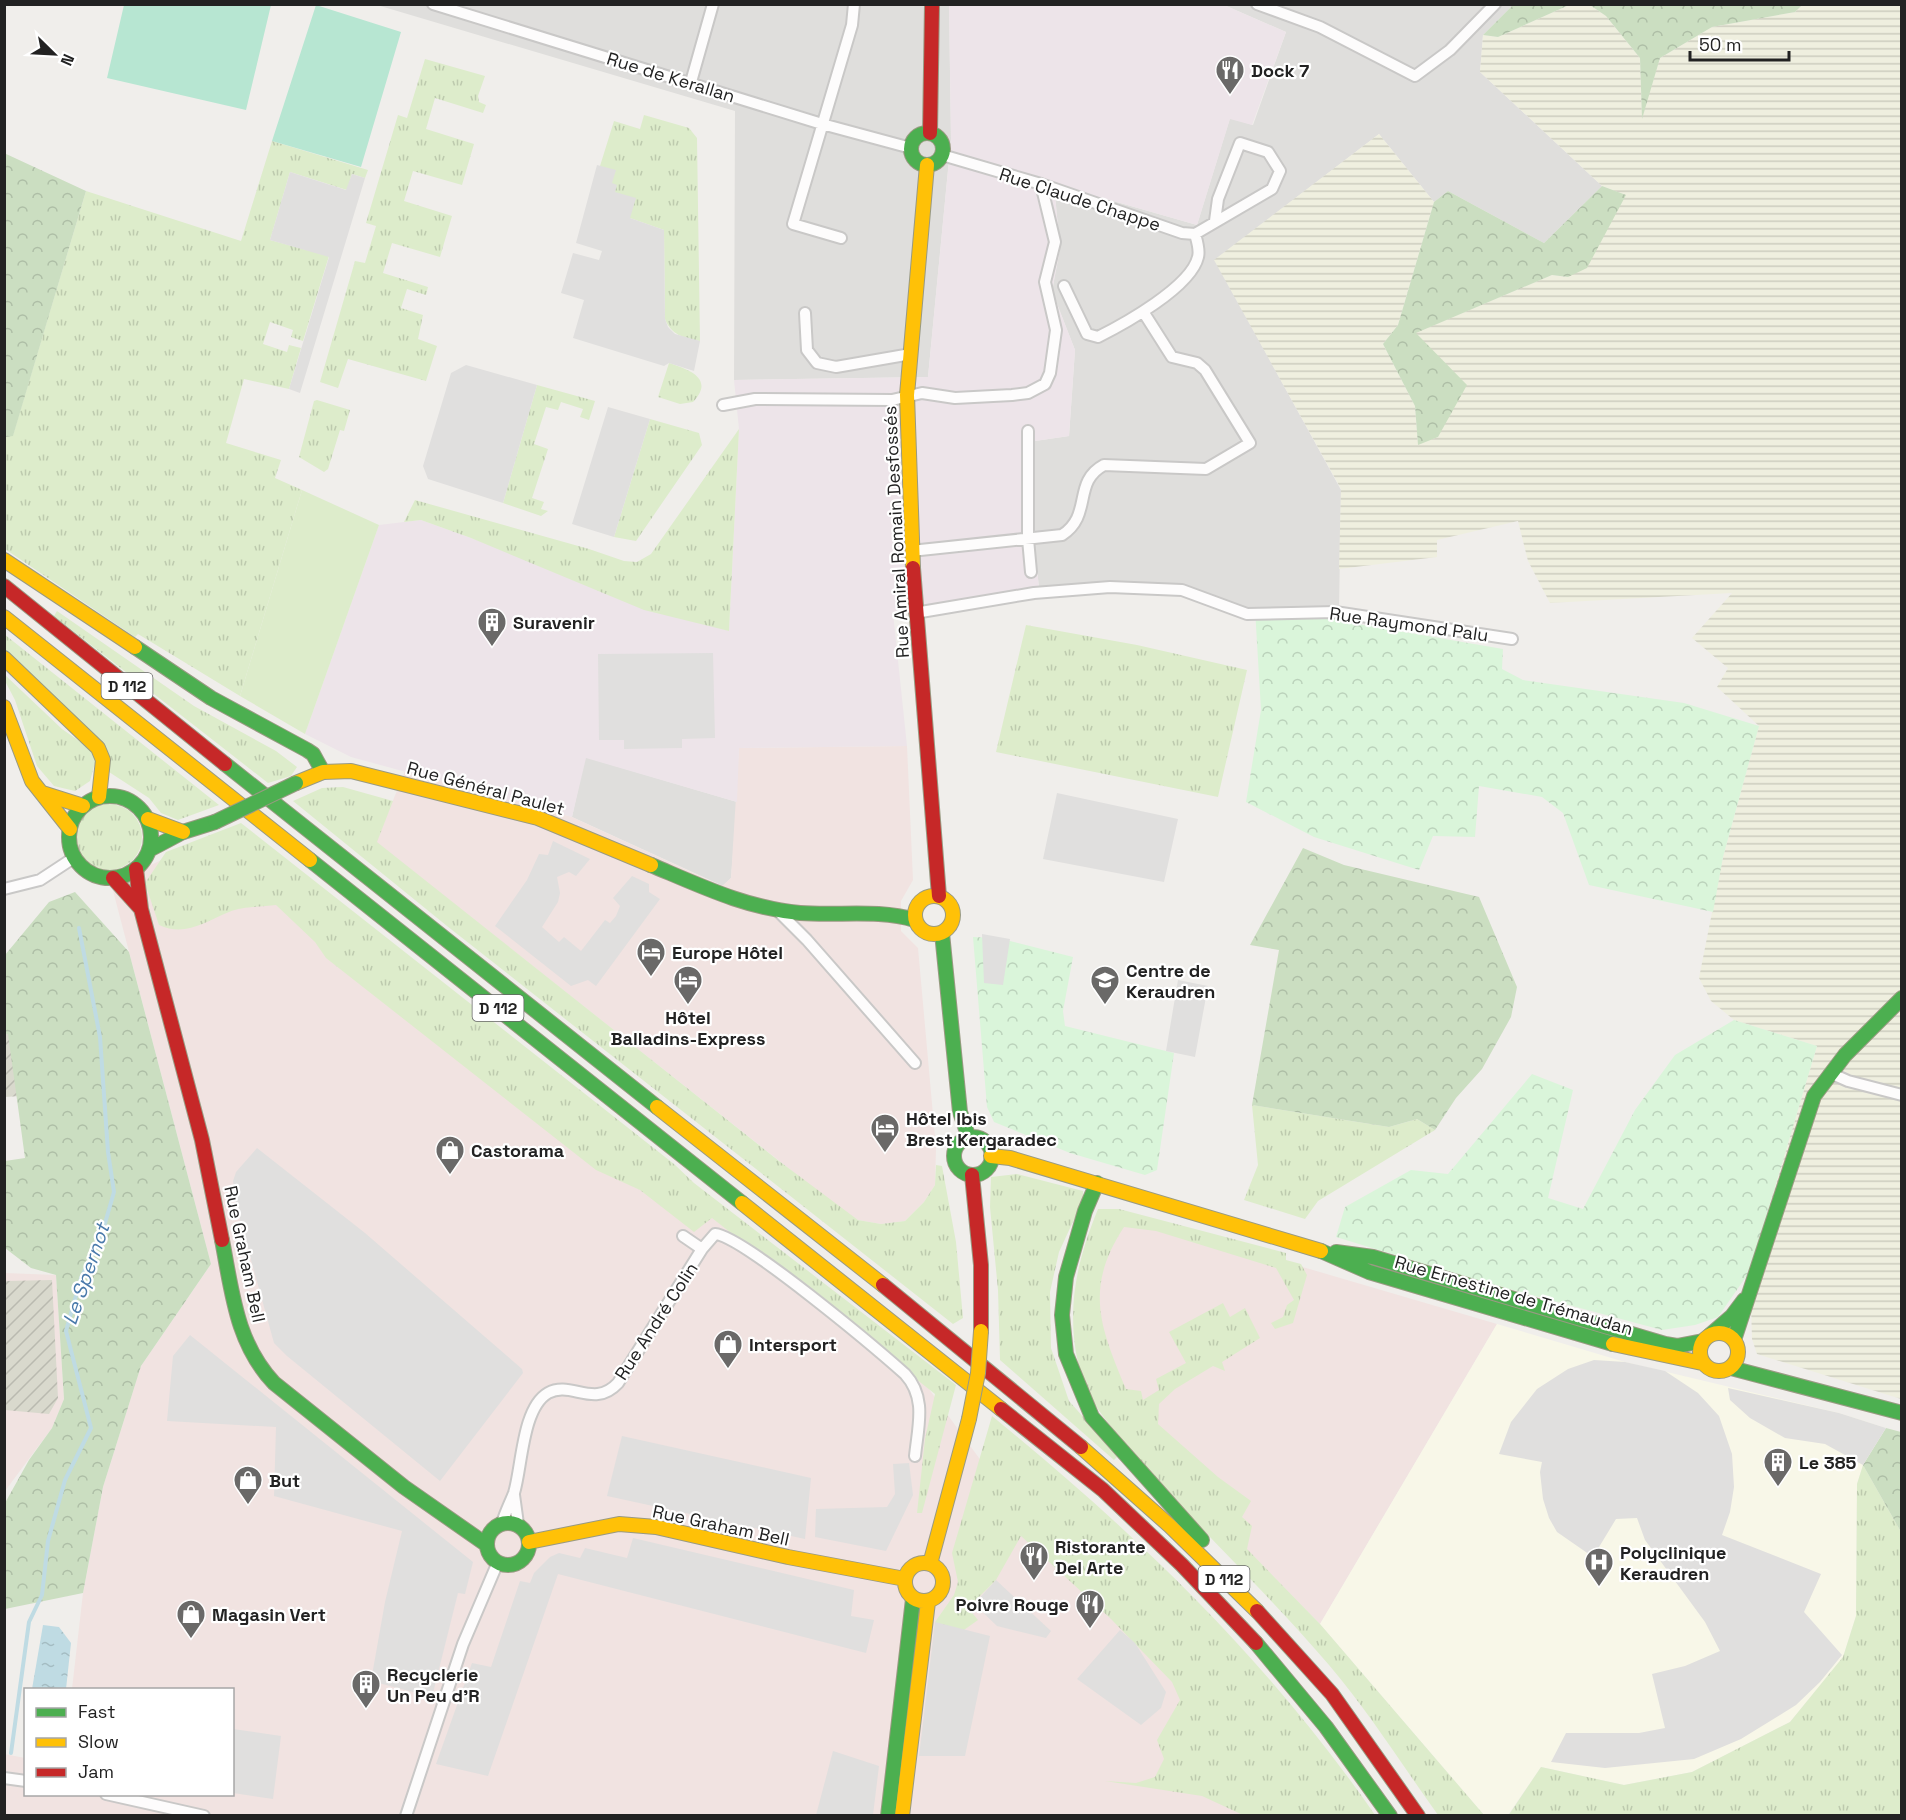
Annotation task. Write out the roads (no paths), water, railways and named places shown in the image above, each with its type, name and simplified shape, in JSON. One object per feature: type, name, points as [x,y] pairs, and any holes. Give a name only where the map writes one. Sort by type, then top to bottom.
[{"type":"main road","points":[[930,133],[932,4]]},
{"type":"main road","points":[[930,133],[941,141],[942,155],[936,163],[927,165],[915,160],[911,148],[917,136],[930,133]]},
{"type":"main road","name":"Rue Amiral Romain Desfossés","points":[[927,165],[907,395],[911,551],[939,896]]},
{"type":"main road","points":[[4,560],[211,698],[307,750],[313,754],[323,772]]},
{"type":"main road","name":"D 112","points":[[4,586],[250,786],[1022,1396],[1120,1479],[1186,1540],[1302,1659],[1392,1776],[1418,1815]]},
{"type":"main road","name":"D 112","points":[[4,617],[1103,1490],[1174,1556],[1282,1670],[1390,1815]]},
{"type":"main road","points":[[4,658],[98,748],[104,760],[99,797]]},
{"type":"main road","points":[[4,707],[24,762],[42,793],[70,829]]},
{"type":"main road","name":"Rue Général Paulet","points":[[149,850],[183,832],[215,822],[323,772],[351,771],[538,818],[581,834],[724,897],[778,911],[896,914],[915,920]]},
{"type":"main road","points":[[42,793],[83,806]]},
{"type":"main road","points":[[148,819],[151,831],[149,850],[136,869],[113,878],[89,872],[75,857],[69,842],[74,817],[83,806],[99,797],[109,796],[128,800],[148,819],[183,832]]},
{"type":"main road","name":"Rue Graham Bell","points":[[136,869],[141,909],[202,1140],[237,1316],[256,1364],[263,1374],[292,1397],[487,1545]]},
{"type":"main road","name":"Rue Graham Bell","points":[[113,878],[141,909]]},
{"type":"main road","points":[[939,896],[950,904],[954,917],[948,929],[942,933],[927,933],[915,920],[918,905],[927,897],[939,896]]},
{"type":"main road","name":"Rue Général Paulet","points":[[896,914],[918,905]]},
{"type":"main road","points":[[942,933],[960,1112],[969,1138]]},
{"type":"main road","points":[[1731,1368],[1802,1126],[1814,1096],[1830,1073],[1865,1032],[1902,998]]},
{"type":"main road","points":[[969,1138],[981,1140],[987,1144],[992,1155],[988,1167],[972,1175],[960,1170],[954,1157],[959,1143],[969,1138]]},
{"type":"main road","name":"Rue Ernestine de Trémaudan","points":[[992,1155],[1097,1183],[1319,1250],[1369,1272],[1482,1306],[1628,1348],[1702,1363]]},
{"type":"main road","points":[[930,1564],[969,1419],[978,1373],[981,1331],[981,1265],[972,1175]]},
{"type":"main road","points":[[1097,1183],[1085,1211],[1066,1277],[1062,1316],[1066,1354],[1092,1417],[1205,1543],[1302,1659]]},
{"type":"main road","name":"Rue Ernestine de Trémaudan","points":[[1319,1250],[1373,1257],[1665,1344],[1677,1346],[1707,1338]]},
{"type":"main road","points":[[1754,1285],[1732,1316],[1707,1338],[1700,1356],[1702,1363],[1716,1372],[1731,1368],[1902,1413]]},
{"type":"main road","points":[[1707,1338],[1719,1333],[1779,1381]]},
{"type":"main road","name":"Rue Graham Bell","points":[[450,1519],[498,1525]]},
{"type":"main road","points":[[518,1524],[527,1534],[529,1542],[522,1559],[510,1565],[498,1562],[492,1558],[487,1545],[490,1532],[498,1525],[518,1524]]},
{"type":"main road","name":"Rue Graham Bell","points":[[529,1542],[619,1524],[656,1527],[796,1559],[904,1579]]},
{"type":"main road","points":[[902,1815],[928,1602],[939,1594],[943,1583],[940,1571],[930,1564],[917,1564],[911,1567],[904,1579],[906,1591],[913,1599],[928,1602]]},
{"type":"main road","points":[[888,1815],[913,1599]]},
{"type":"street","points":[[691,82],[713,4]]},
{"type":"street","points":[[842,238],[793,224],[852,25],[854,4]]},
{"type":"street","points":[[1257,4],[1320,27],[1415,76],[1450,50],[1495,4]]},
{"type":"street","name":"Rue de Kerallan","points":[[437,5],[822,124],[911,148]]},
{"type":"street","points":[[1064,286],[1087,334],[1098,337],[1144,313],[1193,270],[1199,255],[1195,234],[1272,189],[1281,171],[1269,152],[1240,143],[1218,199],[1215,221]]},
{"type":"street","name":"Rue Claude Chappe","points":[[942,155],[1041,184],[1182,233],[1195,234]]},
{"type":"street","points":[[723,405],[755,399],[892,400],[922,393],[955,398],[1012,395],[1028,393],[1045,384],[1050,373],[1056,330],[1045,282],[1055,242],[1041,184]]},
{"type":"street","points":[[805,313],[807,350],[817,363],[836,367],[911,354]]},
{"type":"street","points":[[911,551],[1062,535],[1074,527],[1080,517],[1086,479],[1094,470],[1104,465],[1206,469],[1250,443],[1205,370],[1197,363],[1172,357],[1144,313]]},
{"type":"street","points":[[1028,432],[1028,539],[1031,572]]},
{"type":"street","name":"Rue Raymond Palu","points":[[915,613],[1034,593],[1110,587],[1182,590],[1247,614],[1335,612],[1512,639]]},
{"type":"street","points":[[4,890],[40,880],[75,857]]},
{"type":"street","points":[[778,911],[813,947],[915,1063]]},
{"type":"street","points":[[1830,1073],[1848,1081],[1902,1095]]},
{"type":"street","points":[[702,1249],[715,1234],[737,1243],[798,1287],[905,1374],[916,1388],[920,1399],[915,1455]]},
{"type":"street","name":"Rue André Colin","points":[[498,1525],[514,1492],[529,1422],[542,1398],[546,1394],[557,1391],[597,1395],[614,1387],[702,1249],[683,1236]]},
{"type":"street","name":"Rue André Colin","points":[[514,1492],[518,1524]]},
{"type":"street","points":[[406,1815],[463,1644],[498,1562]]},
{"type":"street","points":[[4,1778],[24,1781]]},
{"type":"street","points":[[115,1796],[204,1815]]},
{"type":"water","points":[[43,1625],[59,1627],[71,1643],[66,1688],[32,1688]]},
{"type":"waterway","name":"Le Spernot","points":[[11,1753],[29,1622],[42,1595],[48,1541],[65,1480],[91,1428],[66,1331],[81,1278],[101,1237],[114,1192],[108,1152],[100,1037],[79,928]]},
{"type":"place","name":"Dock 7","points":[[1230,96]]},
{"type":"place","name":"Suravenir","points":[[492,648]]},
{"type":"place","name":"Europe Hôtel","points":[[651,978]]},
{"type":"place","name":"Hôtel Balladins-Express","points":[[688,1006]]},
{"type":"place","name":"Centre de Keraudren","points":[[1105,1006]]},
{"type":"place","name":"Hôtel Ibis Brest Kergaradec","points":[[885,1154]]},
{"type":"place","name":"Castorama","points":[[450,1176]]},
{"type":"place","name":"Intersport","points":[[728,1370]]},
{"type":"place","name":"Le 385","points":[[1778,1488]]},
{"type":"place","name":"But","points":[[248,1506]]},
{"type":"place","name":"Ristorante Del Arte","points":[[1034,1582]]},
{"type":"place","name":"Polyclinique Keraudren","points":[[1599,1588]]},
{"type":"place","name":"Poivre Rouge","points":[[1090,1630]]},
{"type":"place","name":"Magasin Vert","points":[[191,1640]]},
{"type":"place","name":"Recyclerie Un Peu d'R","points":[[366,1710]]}]
